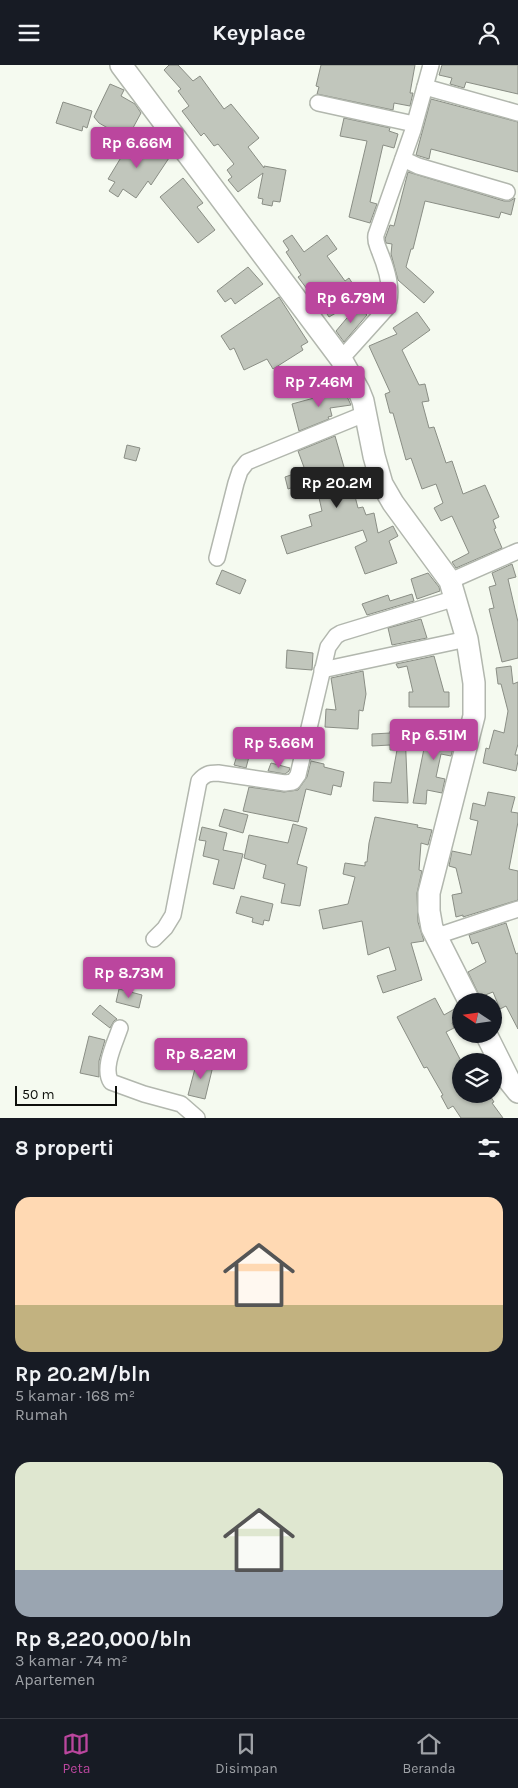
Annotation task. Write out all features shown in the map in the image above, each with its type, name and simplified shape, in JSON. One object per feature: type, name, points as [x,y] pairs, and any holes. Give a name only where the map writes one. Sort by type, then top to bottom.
[{"type":"main road","points":[[121,65],[341,359],[359,391],[367,413],[374,456],[382,484],[453,590],[467,639],[474,683],[474,716],[429,893],[429,911],[432,928],[466,993]]},
{"type":"main road","points":[[490,1043],[510,1082],[518,1092]]},
{"type":"street","points":[[341,359],[386,309],[390,298],[387,276],[375,242],[376,235],[403,159],[431,65]]},
{"type":"street","points":[[425,87],[518,113]]},
{"type":"street","points":[[318,103],[414,124]]},
{"type":"street","points":[[403,159],[418,166],[507,192]]},
{"type":"street","points":[[217,559],[236,483],[240,471],[247,462],[367,413]]},
{"type":"street","points":[[154,939],[165,928],[173,915],[199,781],[207,773],[218,773],[285,783],[294,782],[298,775],[328,647],[336,636],[453,590],[518,551]]},
{"type":"street","points":[[322,670],[467,639]]},
{"type":"street","points":[[437,936],[518,909]]},
{"type":"street","points":[[120,1028],[108,1065],[107,1073],[111,1082],[144,1094],[181,1104],[197,1118]]},
{"type":"building","points":[[169,65],[178,65],[193,81],[200,76],[224,109],[231,104],[259,138],[248,147],[264,168],[264,166],[286,170],[280,202],[273,201],[272,206],[262,204],[263,199],[258,198],[263,173],[238,192],[228,180],[232,177],[227,170],[234,164],[218,144],[214,146],[204,133],[201,136],[182,111],[189,106],[178,91],[181,89],[164,70]]},
{"type":"building","points":[[321,65],[415,65],[410,93],[413,93],[410,106],[394,103],[393,110],[317,94],[319,87],[316,86]]},
{"type":"building","points":[[442,65],[518,65],[518,94],[466,82],[464,88],[450,84],[452,78],[439,75]]},
{"type":"building","points":[[110,84],[124,90],[121,96],[135,104],[141,113],[127,139],[99,123],[94,117]]},
{"type":"building","points":[[431,99],[518,122],[518,172],[431,149],[429,159],[416,155]]},
{"type":"building","points":[[63,102],[92,111],[87,128],[83,126],[82,131],[56,123]]},
{"type":"building","points":[[344,118],[390,128],[389,131],[398,134],[394,148],[383,145],[370,202],[377,204],[370,223],[349,217],[367,141],[340,136]]},
{"type":"building","points":[[131,141],[151,152],[156,144],[171,155],[151,185],[148,181],[136,198],[123,189],[118,197],[109,191],[115,182],[108,179]]},
{"type":"building","points":[[408,172],[504,201],[510,201],[515,198],[511,215],[501,212],[499,218],[425,201],[413,249],[411,249],[406,267],[434,292],[424,303],[398,280],[391,254],[392,244],[386,243],[385,239],[390,225],[394,226]]},
{"type":"building","points":[[183,178],[203,203],[197,207],[215,230],[198,243],[160,197]]},
{"type":"building","points":[[292,235],[304,252],[327,235],[337,249],[327,256],[345,281],[349,278],[358,292],[348,299],[353,303],[329,317],[309,287],[307,289],[298,277],[301,275],[286,252],[289,250],[283,241]]},
{"type":"building","points":[[248,267],[263,284],[235,304],[231,298],[225,302],[217,291]]},
{"type":"building","points":[[279,297],[308,342],[301,346],[303,350],[273,369],[267,359],[244,370],[234,348],[230,350],[221,336]]},
{"type":"building","points":[[357,306],[367,315],[344,342],[336,331]]},
{"type":"building","points":[[417,312],[430,330],[402,350],[419,385],[425,384],[429,401],[422,402],[429,428],[434,427],[446,463],[452,461],[463,494],[485,485],[499,517],[493,520],[496,528],[494,529],[502,548],[456,568],[452,562],[469,553],[452,516],[441,521],[434,508],[443,503],[436,484],[422,489],[411,458],[406,460],[393,413],[390,413],[385,394],[390,392],[369,346],[397,334],[393,328]]},
{"type":"building","points":[[340,382],[351,405],[330,408],[332,416],[328,417],[329,419],[299,431],[292,404],[336,392],[335,383]]},
{"type":"building","points":[[335,436],[346,474],[349,473],[358,508],[363,507],[366,515],[374,513],[378,533],[393,526],[398,536],[389,541],[397,563],[365,574],[355,547],[367,541],[363,530],[287,554],[281,536],[312,526],[309,515],[322,511],[315,480],[288,489],[285,477],[305,470],[298,451]]},
{"type":"building","points":[[127,445],[140,448],[136,461],[124,458]]},
{"type":"building","points":[[512,564],[516,577],[508,579],[518,622],[518,658],[502,662],[489,609],[494,608],[489,587],[496,585],[492,573]]},
{"type":"building","points":[[222,570],[246,580],[240,594],[216,584]]},
{"type":"building","points":[[428,573],[440,591],[417,599],[411,579]]},
{"type":"building","points":[[412,594],[414,601],[367,615],[362,604],[388,595],[390,601]]},
{"type":"building","points":[[421,619],[427,638],[392,645],[388,628]]},
{"type":"building","points":[[287,650],[313,653],[312,670],[286,668]]},
{"type":"building","points":[[434,656],[444,692],[449,692],[449,707],[409,707],[409,692],[413,692],[407,666],[398,668],[396,664]]},
{"type":"building","points":[[511,666],[513,684],[518,682],[518,744],[515,755],[518,755],[518,761],[516,771],[483,763],[486,748],[489,749],[494,730],[504,733],[508,711],[501,684],[498,684],[496,668]]},
{"type":"building","points":[[363,671],[366,694],[363,711],[359,710],[358,729],[325,727],[326,709],[336,710],[331,678]]},
{"type":"building","points":[[429,724],[458,729],[451,756],[441,754],[436,777],[445,779],[442,793],[427,790],[426,804],[413,803]]},
{"type":"building","points":[[390,731],[405,731],[408,803],[373,801],[374,782],[391,783],[397,750],[390,750],[390,745],[372,746],[372,734],[390,733]]},
{"type":"building","points":[[239,749],[250,753],[246,768],[234,765]]},
{"type":"building","points":[[311,761],[324,764],[324,767],[344,772],[341,787],[333,785],[331,795],[306,789],[298,822],[243,811],[249,787],[284,792],[298,790],[307,777]]},
{"type":"building","points":[[271,763],[290,768],[289,771],[285,774],[268,771]]},
{"type":"building","points":[[488,792],[515,797],[511,812],[518,813],[518,822],[509,869],[518,871],[518,900],[463,917],[463,915],[456,917],[452,895],[462,893],[456,868],[449,866],[452,851],[471,855],[478,821],[470,819],[473,803],[485,806]]},
{"type":"building","points":[[224,809],[248,815],[243,833],[219,826]]},
{"type":"building","points":[[375,817],[418,825],[417,827],[432,830],[428,845],[421,843],[419,870],[422,871],[417,893],[418,922],[424,941],[411,943],[422,980],[383,993],[377,976],[396,970],[389,947],[368,955],[362,921],[323,929],[319,910],[348,904],[355,877],[343,874],[345,863],[365,866]]},
{"type":"building","points":[[293,824],[307,828],[297,864],[307,867],[300,906],[281,903],[285,884],[263,878],[266,865],[244,858],[249,835],[288,843]]},
{"type":"building","points":[[202,827],[227,833],[223,850],[243,854],[234,889],[213,884],[219,860],[203,856],[206,841],[199,840]]},
{"type":"building","points":[[241,896],[273,904],[269,921],[264,920],[263,925],[252,922],[253,918],[236,913]]},
{"type":"building","points":[[506,923],[516,954],[518,953],[518,1029],[506,1006],[502,1008],[502,993],[478,993],[468,972],[486,962],[478,942],[472,944],[469,935]]},
{"type":"building","points":[[119,989],[142,995],[139,1008],[116,1002]]},
{"type":"building","points":[[435,998],[444,1015],[452,1010],[452,1029],[446,1032],[457,1053],[452,1053],[452,1103],[492,1103],[503,1118],[461,1118],[453,1106],[448,1109],[441,1096],[443,1095],[427,1067],[424,1068],[397,1017]]},
{"type":"building","points":[[100,1005],[117,1019],[110,1028],[92,1014]]},
{"type":"building","points":[[89,1036],[105,1040],[99,1061],[99,1077],[80,1073]]},
{"type":"building","points":[[197,1061],[213,1066],[205,1099],[188,1095]]}]
